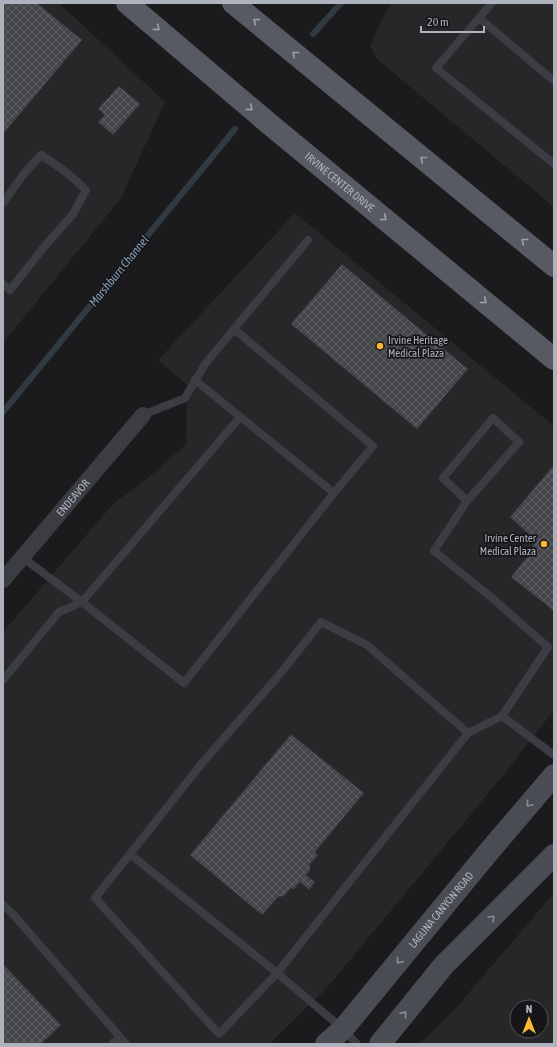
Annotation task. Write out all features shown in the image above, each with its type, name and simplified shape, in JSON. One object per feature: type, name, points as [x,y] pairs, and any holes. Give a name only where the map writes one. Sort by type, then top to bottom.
[{"type":"main road","name":"IRVINE CENTER DRIVE","points":[[127,3],[267,122],[554,358]]},
{"type":"main road","points":[[233,3],[554,266]]},
{"type":"main road","name":"LAGUNA CANYON ROAD","points":[[326,1044],[350,1037],[481,861],[554,775]]},
{"type":"main road","points":[[380,1044],[444,965],[554,855]]},
{"type":"street","name":"ENDEAVOR","points":[[3,580],[143,415]]},
{"type":"lane","points":[[492,3],[436,68],[554,164]]},
{"type":"lane","points":[[479,18],[554,81]]},
{"type":"lane","points":[[3,203],[23,175],[41,155],[74,177],[86,190],[73,214],[44,247],[10,290],[3,284]]},
{"type":"lane","points":[[143,415],[185,398],[205,364],[308,240]]},
{"type":"lane","points":[[22,557],[184,682],[373,446],[234,329]]},
{"type":"lane","points":[[195,380],[334,494]]},
{"type":"lane","points":[[3,680],[59,612],[82,602],[240,417]]},
{"type":"lane","points":[[467,501],[442,478],[492,418],[519,442],[467,501],[434,551],[492,598],[548,647],[502,716],[468,733],[278,973],[219,1034],[95,898],[203,762],[280,674],[321,622],[367,645],[468,733]]},
{"type":"lane","points":[[502,716],[554,755]]},
{"type":"lane","points":[[130,854],[278,973],[350,1037]]},
{"type":"lane","points":[[3,905],[11,912],[123,1041],[112,1044]]},
{"type":"shaded area","points":[[3,3],[59,3],[165,102],[121,198],[3,343]]},
{"type":"shaded area","points":[[392,3],[554,3],[554,207],[377,59],[370,46],[387,9]]},
{"type":"shaded area","points":[[295,213],[554,426],[554,710],[506,772],[326,989],[269,1044],[3,1044],[3,632],[113,504],[154,473],[186,444],[187,385],[158,360]]},
{"type":"shaded area","points":[[554,893],[554,1044],[419,1044],[455,1009]]},
{"type":"building","points":[[3,3],[37,3],[82,40],[3,134]]},
{"type":"building","points":[[119,86],[140,104],[113,135],[98,122],[105,115],[98,109]]},
{"type":"building","name":"Irvine Heritage Medical Plaza","points":[[342,264],[468,369],[417,429],[291,324]]},
{"type":"building","name":"Irvine Center Medical Plaza","points":[[554,465],[554,611],[511,577],[533,550],[533,538],[510,517]]},
{"type":"building","points":[[291,734],[364,793],[315,852],[318,855],[310,864],[310,870],[306,875],[315,882],[309,890],[300,882],[293,890],[291,888],[284,896],[278,897],[262,915],[190,855]]},
{"type":"building","points":[[3,964],[61,1025],[41,1044],[3,1044]]},
{"type":"waterway","name":"Marshburn Channel","points":[[313,34],[341,3]]},
{"type":"waterway","name":"Marshburn Channel","points":[[3,412],[235,129]]},
{"type":"place","name":"Irvine Heritage Medical Plaza","points":[[380,346]]},
{"type":"place","name":"Irvine Center Medical Plaza","points":[[544,544]]}]
